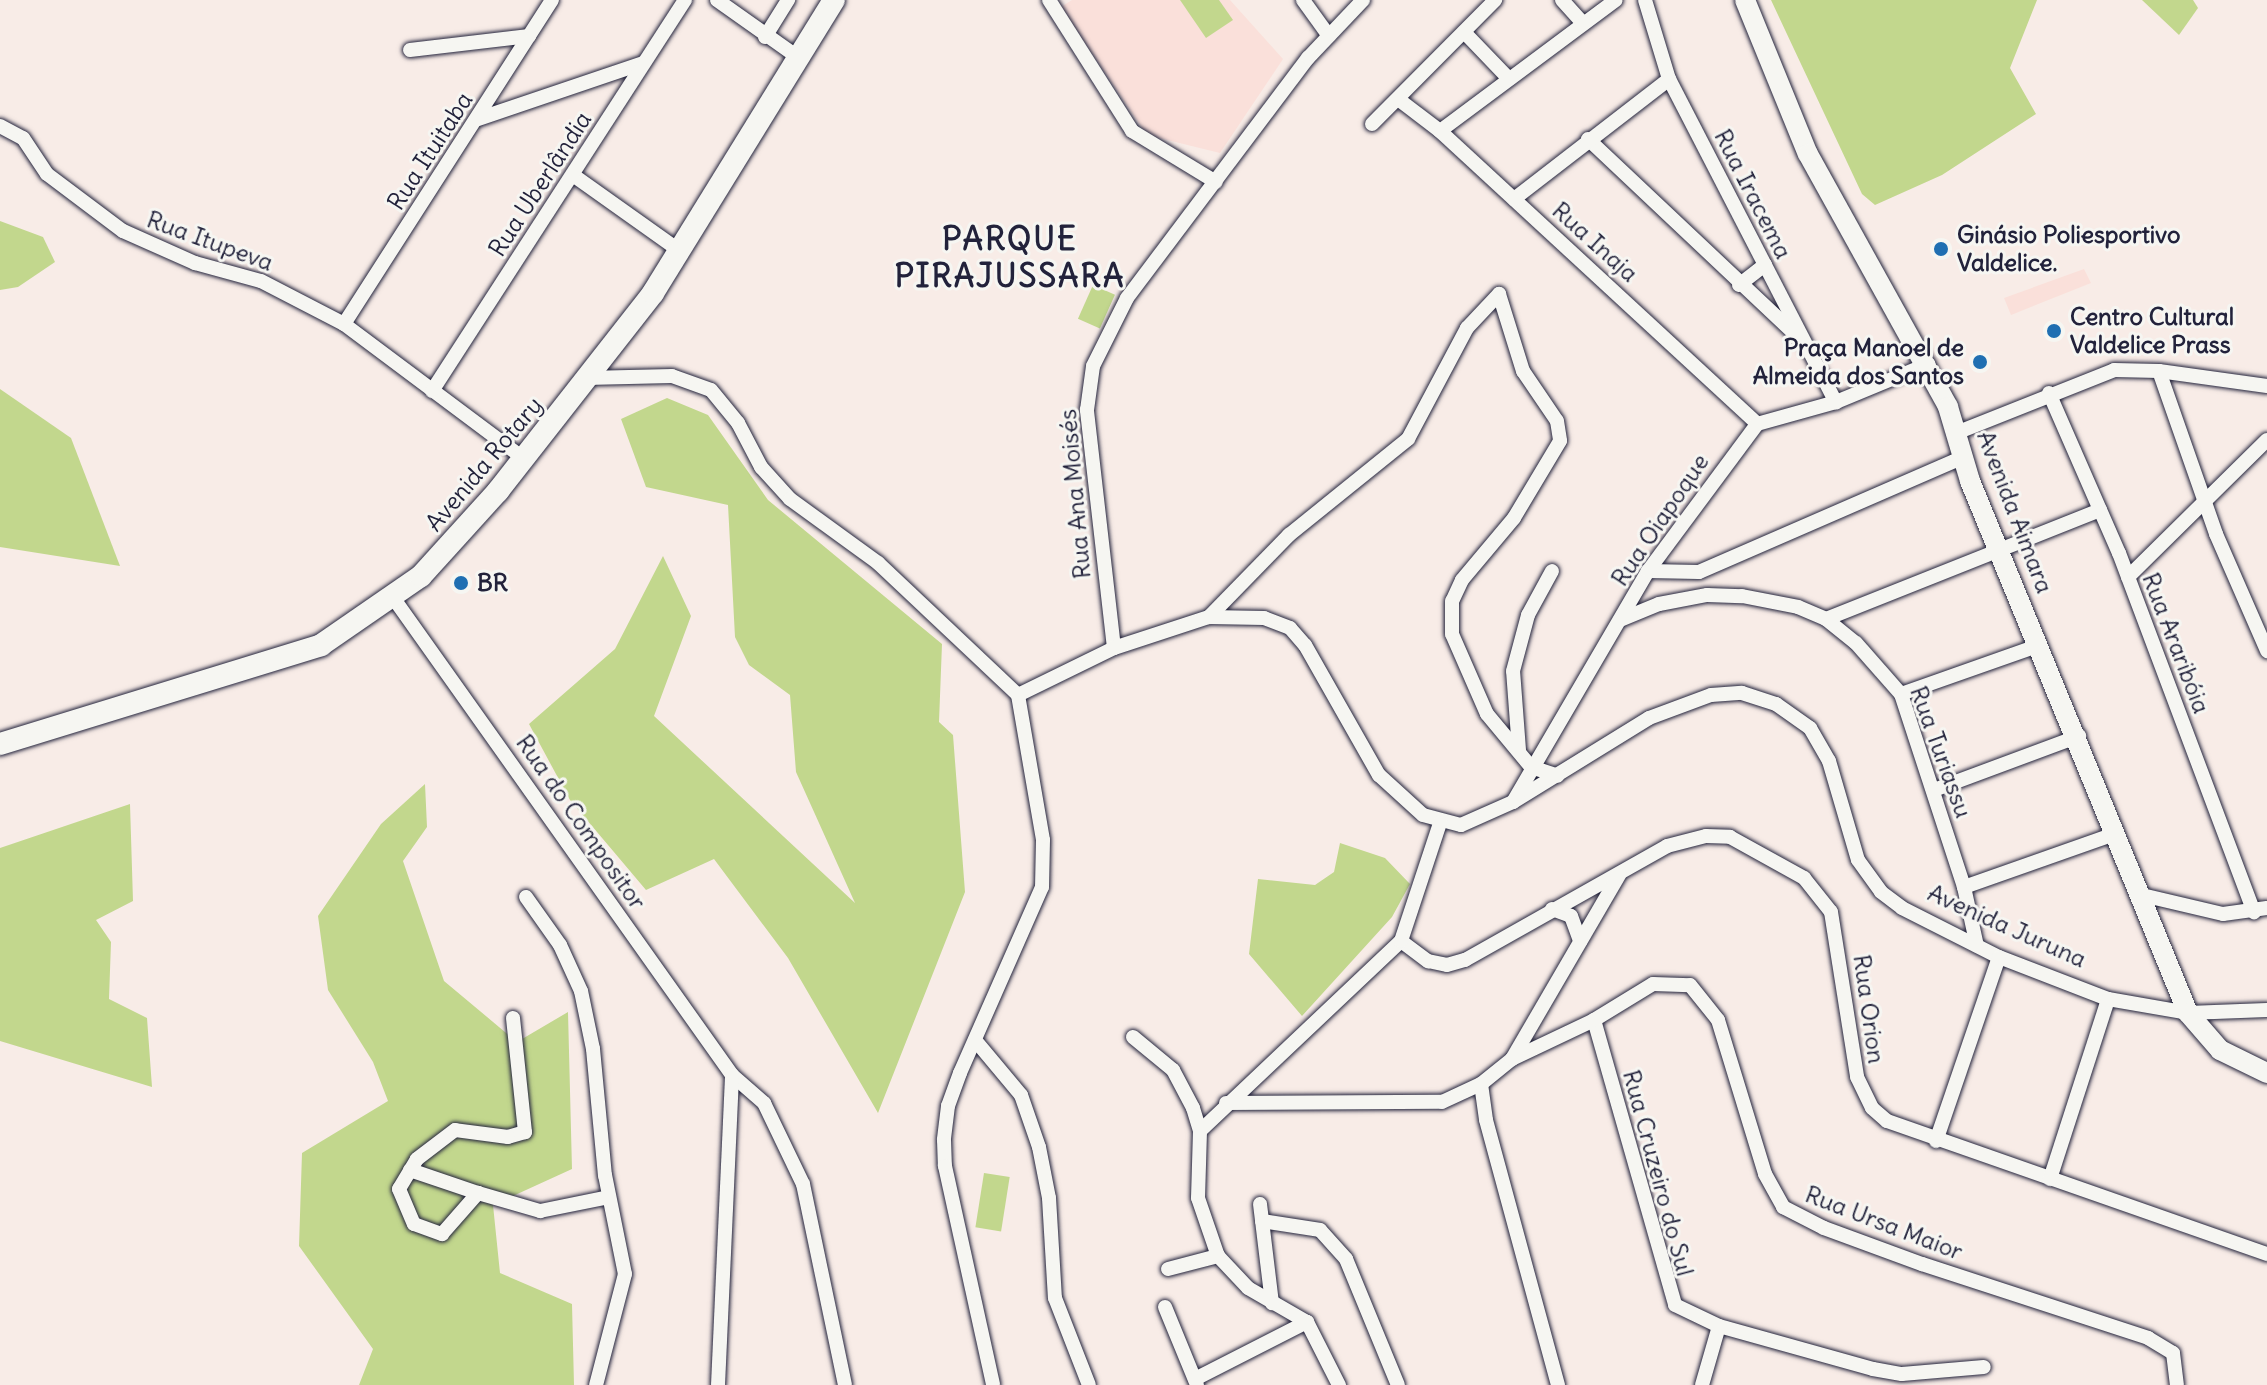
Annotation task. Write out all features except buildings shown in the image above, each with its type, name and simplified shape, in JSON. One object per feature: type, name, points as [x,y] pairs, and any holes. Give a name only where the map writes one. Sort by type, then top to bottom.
[{"type":"main road","name":"Avenida Rotary","points":[[0,744],[321,645],[392,596],[455,541],[586,378],[680,251],[834,0]]},
{"type":"main road","name":"Avenida Aimara","points":[[1745,0],[1808,154],[1928,364],[1956,433],[1961,458],[2079,736],[2188,1013]]},
{"type":"main road","points":[[2188,1013],[2220,1050],[2267,1073]]},
{"type":"street","name":"Rua Ituitaba","points":[[344,324],[552,0]]},
{"type":"street","name":"Rua Uberlândia","points":[[432,391],[685,0]]},
{"type":"street","points":[[717,0],[765,37],[799,58]]},
{"type":"street","points":[[765,37],[788,0]]},
{"type":"street","points":[[1049,0],[1132,131],[1216,182]]},
{"type":"street","points":[[1303,0],[1329,36]]},
{"type":"street","name":"Rua Ana Moisés","points":[[1114,648],[1087,410],[1093,366],[1127,298],[1329,36],[1363,0]]},
{"type":"street","points":[[1372,124],[1495,0]]},
{"type":"street","points":[[1562,0],[1582,22]]},
{"type":"street","points":[[1440,131],[1582,22],[1616,0]]},
{"type":"street","name":"Rua Iracema","points":[[1645,0],[1669,79],[1836,402]]},
{"type":"street","points":[[1464,32],[1509,79]]},
{"type":"street","points":[[410,50],[529,36]]},
{"type":"street","points":[[478,119],[643,63]]},
{"type":"street","points":[[1514,199],[1669,79]]},
{"type":"street","name":"Rua Inaja","points":[[1398,99],[1440,131],[1757,424]]},
{"type":"street","name":"Rua Itupeva","points":[[0,126],[23,138],[47,174],[123,231],[195,263],[261,281],[344,324],[522,457]]},
{"type":"street","points":[[1588,139],[1739,285],[1810,348]]},
{"type":"street","points":[[573,175],[680,251]]},
{"type":"street","points":[[1739,285],[1765,265]]},
{"type":"street","points":[[1209,617],[1289,535],[1408,439],[1467,328],[1499,294],[1523,371],[1557,421],[1560,441],[1514,518],[1462,580],[1450,616],[1476,695],[1531,767],[1558,776]]},
{"type":"street","points":[[1757,424],[1836,402],[1928,364]]},
{"type":"street","points":[[1956,433],[2049,393],[2114,370],[2159,371],[2267,386]]},
{"type":"street","points":[[2159,371],[2206,505],[2267,651]]},
{"type":"street","points":[[586,378],[672,376],[711,390],[738,423],[761,467],[790,499],[878,563],[1018,695],[1045,865],[1042,887],[948,1106],[945,1166],[993,1385]]},
{"type":"street","name":"Rua Araribóia","points":[[2049,393],[2128,577],[2260,910]]},
{"type":"street","name":"Rua Oiapoque","points":[[1513,802],[1648,571],[1757,424]]},
{"type":"street","points":[[2128,577],[2206,505],[2267,440]]},
{"type":"street","points":[[1648,571],[1699,572],[1961,458]]},
{"type":"street","points":[[1826,619],[2100,510]]},
{"type":"street","points":[[1520,751],[1513,671],[1528,615],[1552,571]]},
{"type":"street","points":[[1699,572],[1707,595]]},
{"type":"street","name":"Rua Turiassu","points":[[1620,620],[1659,604],[1707,595],[1770,599],[1826,619],[1880,667],[1901,694],[1964,887],[1977,946]]},
{"type":"street","name":"Rua do Compositor","points":[[392,596],[732,1075],[764,1103],[803,1184],[845,1385]]},
{"type":"street","points":[[1018,695],[1114,648],[1209,617],[1264,618],[1290,628],[1305,645],[1379,775],[1423,815],[1440,823],[1401,941],[1226,1103],[1200,1131]]},
{"type":"street","points":[[1901,694],[2040,645]]},
{"type":"street","name":"Avenida Juruna","points":[[1440,823],[1479,820],[1677,706],[1742,693],[1776,704],[1810,728],[1822,744],[1858,860],[1881,892],[1999,957],[2108,999],[2188,1013],[2267,1010]]},
{"type":"street","points":[[1934,790],[2079,736]]},
{"type":"street","points":[[1964,887],[2117,833]]},
{"type":"street","name":"Rua Orion","points":[[1401,941],[1428,961],[1447,965],[1496,944],[1552,909],[1667,846],[1706,836],[1730,837],[1804,878],[1831,912],[1857,1077],[1865,1097],[1887,1121],[1936,1141],[2267,1254]]},
{"type":"street","points":[[1226,1103],[1442,1102],[1481,1084],[1512,1059],[1619,875]]},
{"type":"street","points":[[2142,895],[2223,914],[2260,910]]},
{"type":"street","points":[[526,897],[560,945],[581,991],[604,1120],[609,1197],[625,1274],[596,1385]]},
{"type":"street","points":[[1552,909],[1571,916],[1580,942]]},
{"type":"street","points":[[1936,1141],[1999,957]]},
{"type":"street","name":"Rua Ursa Maior","points":[[1512,1059],[1594,1020],[1653,984],[1690,985],[1718,1020],[1765,1174],[1783,1207],[1824,1228],[1922,1264],[2148,1338],[2173,1353],[2177,1385]]},
{"type":"street","points":[[2050,1179],[2108,999]]},
{"type":"street","points":[[478,1193],[442,1234],[414,1224],[399,1189],[410,1170],[455,1130],[508,1137],[525,1132],[513,1018]]},
{"type":"street","name":"Rua Cruzeiro do Sul","points":[[1594,1020],[1669,1295],[1675,1305],[1719,1326],[1902,1374],[1984,1367]]},
{"type":"street","points":[[1133,1037],[1173,1070],[1200,1131],[1198,1198],[1218,1256],[1240,1281],[1307,1322],[1339,1385]]},
{"type":"street","points":[[975,1040],[1021,1095],[1039,1147],[1049,1198],[1055,1298],[1089,1385]]},
{"type":"street","points":[[718,1385],[732,1075]]},
{"type":"street","points":[[1481,1084],[1486,1120],[1558,1385]]},
{"type":"street","points":[[410,1170],[540,1211],[609,1197]]},
{"type":"street","points":[[1260,1204],[1272,1303]]},
{"type":"street","points":[[1262,1221],[1320,1230],[1346,1259],[1398,1385]]},
{"type":"street","points":[[1168,1269],[1218,1256]]},
{"type":"street","points":[[1165,1307],[1196,1382],[1307,1322]]},
{"type":"street","points":[[1702,1385],[1719,1326]]},
{"type":"shaded area","points":[[1072,0],[1230,0],[1283,59],[1220,153],[1147,135],[1061,7]]},
{"type":"shaded area","points":[[2084,269],[2091,283],[2011,315],[2004,298]]},
{"type":"green space","points":[[1180,0],[1219,0],[1233,20],[1206,38]]},
{"type":"green space","points":[[1771,0],[2037,0],[2010,68],[2036,114],[1942,175],[1875,205],[1862,194]]},
{"type":"green space","points":[[2142,0],[2193,0],[2198,8],[2179,35]]},
{"type":"green space","points":[[0,221],[43,237],[55,262],[18,287],[0,290]]},
{"type":"green space","points":[[1093,285],[1115,295],[1100,329],[1078,319]]},
{"type":"green space","points":[[0,389],[71,438],[120,566],[0,547]]},
{"type":"green space","points":[[667,398],[708,415],[768,500],[942,644],[939,722],[953,735],[965,892],[878,1113],[788,958],[714,859],[646,890],[570,800],[529,724],[615,649],[663,556],[691,616],[654,716],[855,903],[796,772],[790,695],[749,665],[735,637],[728,505],[646,487],[621,419]]},
{"type":"green space","points":[[425,784],[427,827],[403,861],[444,981],[517,1042],[568,1012],[572,1169],[493,1205],[500,1273],[572,1304],[574,1385],[359,1385],[373,1349],[299,1246],[302,1153],[388,1101],[373,1062],[328,990],[318,916],[381,824]]},
{"type":"green space","points":[[130,804],[133,901],[96,920],[111,942],[109,999],[147,1018],[152,1087],[0,1041],[0,848]]},
{"type":"green space","points":[[1340,843],[1385,858],[1410,884],[1392,917],[1302,1016],[1249,954],[1258,879],[1315,885],[1334,872]]},
{"type":"green space","points":[[984,1173],[1010,1177],[1001,1231],[975,1227]]},
{"type":"place","name":"Ginásio Poliesportivo Valdelice.","points":[[1941,249]]},
{"type":"place","name":"Centro Cultural Valdelice Prass","points":[[2054,331]]},
{"type":"place","name":"Praça Manoel de Almeida dos Santos","points":[[1980,362]]},
{"type":"place","name":"BR","points":[[461,583]]},
{"type":"district","name":"PARQUE PIRAJUSSARA","points":[[1010,258]]}]
